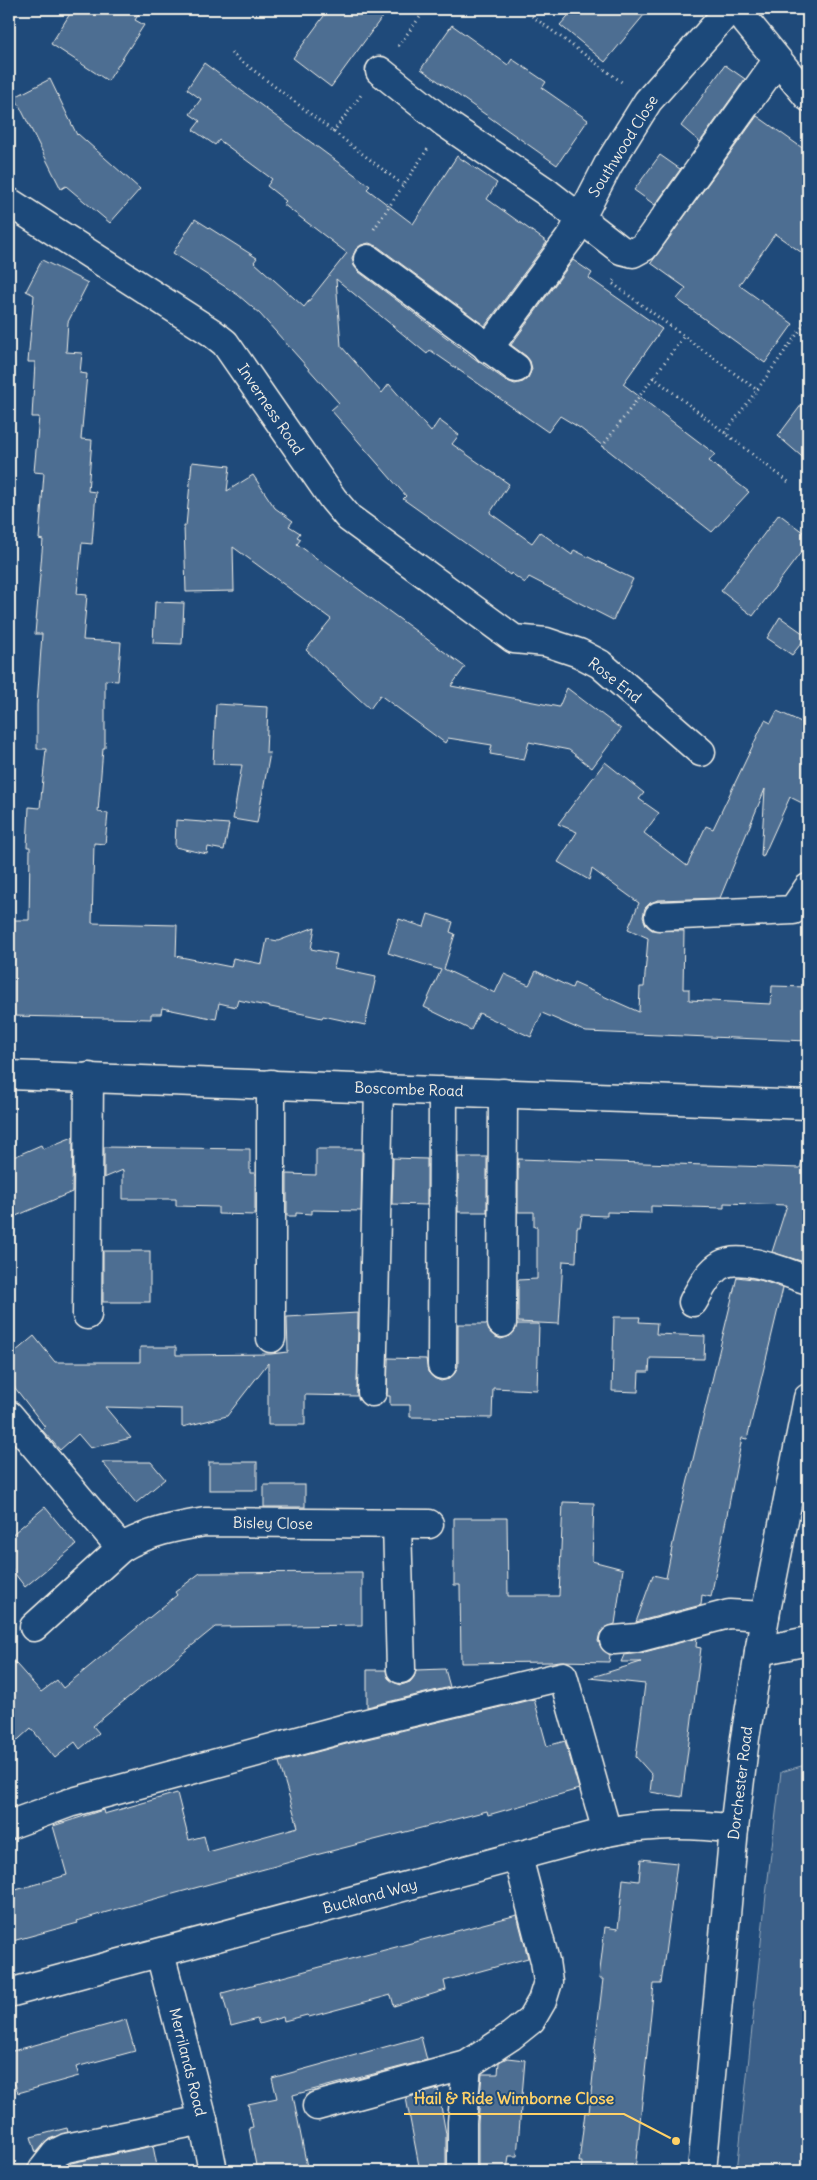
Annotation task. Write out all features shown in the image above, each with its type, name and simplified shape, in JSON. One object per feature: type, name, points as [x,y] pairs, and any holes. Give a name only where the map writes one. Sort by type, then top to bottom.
[{"type":"street","name":"Southwood Close","points":[[488,349],[572,235],[608,165],[648,101],[730,9]]},
{"type":"street","points":[[736,9],[808,97]]},
{"type":"street","points":[[380,70],[445,123],[545,191],[621,250],[633,253],[644,247],[777,61]]},
{"type":"street","name":"Inverness Road","points":[[9,202],[212,332],[225,343],[333,499],[349,518],[514,639]]},
{"type":"street","points":[[368,259],[516,368]]},
{"type":"street","name":"Rose End","points":[[514,639],[546,642],[579,653],[600,664],[700,752]]},
{"type":"street","points":[[659,916],[793,910],[808,891]]},
{"type":"street","name":"Boscombe Road","points":[[9,1075],[808,1105]]},
{"type":"street","points":[[87,1315],[89,1077]]},
{"type":"street","points":[[271,1084],[271,1338]]},
{"type":"street","points":[[372,1392],[379,1088]]},
{"type":"street","points":[[442,1365],[443,1091]]},
{"type":"street","points":[[502,1323],[503,1093]]},
{"type":"street","points":[[693,1302],[711,1275],[721,1264],[740,1260],[808,1280]]},
{"type":"street","name":"Dorchester Road","points":[[702,2171],[734,1829],[765,1616],[808,1398]]},
{"type":"street","points":[[9,1415],[121,1548]]},
{"type":"street","name":"Bisley Close","points":[[34,1627],[121,1548],[140,1537],[170,1527],[205,1522],[430,1524]]},
{"type":"street","points":[[397,1524],[401,1669]]},
{"type":"street","points":[[614,1640],[637,1638],[729,1614],[765,1616]]},
{"type":"street","points":[[759,1651],[808,1641]]},
{"type":"street","points":[[9,1825],[69,1803],[346,1728],[563,1676],[607,1832]]},
{"type":"street","name":"Buckland Way","points":[[9,1993],[607,1832],[634,1826],[669,1824],[734,1829]]},
{"type":"street","points":[[316,2106],[467,2065],[511,2036],[531,2020],[542,2001],[548,1982],[545,1961],[518,1857]]},
{"type":"street","name":"Merrilands Road","points":[[160,1953],[203,2120],[213,2171]]},
{"type":"street","points":[[462,2171],[462,2122],[467,2065]]},
{"type":"street","points":[[42,2171],[56,2153],[66,2148],[203,2120]]},
{"type":"path","points":[[334,132],[426,9]]},
{"type":"path","points":[[522,9],[648,101]]},
{"type":"path","points":[[528,13],[531,9]]},
{"type":"path","points":[[231,53],[403,185]]},
{"type":"path","points":[[368,259],[370,235],[445,123]]},
{"type":"path","points":[[633,253],[612,283],[757,390]]},
{"type":"path","points":[[725,433],[808,319]]},
{"type":"path","points":[[602,447],[684,336]]},
{"type":"path","points":[[653,377],[791,484]]},
{"type":"shaded area","points":[[808,1764],[808,2171],[737,2171],[781,1772]]},
{"type":"building","points":[[73,9],[142,9],[135,20],[144,25],[108,81],[51,44]]},
{"type":"building","points":[[329,9],[388,9],[331,87],[293,58]]},
{"type":"building","points":[[574,9],[649,9],[605,62],[560,25]]},
{"type":"building","points":[[452,25],[508,65],[512,59],[546,82],[542,88],[588,120],[557,165],[421,69]]},
{"type":"building","points":[[204,63],[370,186],[367,189],[413,224],[457,156],[497,183],[487,199],[547,242],[485,326],[377,246],[369,243],[361,245],[356,249],[352,258],[354,266],[359,272],[478,361],[507,381],[515,384],[523,382],[528,378],[532,369],[530,361],[526,356],[511,345],[573,260],[592,273],[589,278],[662,329],[623,384],[715,454],[709,461],[749,492],[712,532],[580,428],[560,416],[548,432],[430,350],[427,354],[336,279],[341,346],[382,393],[389,384],[431,432],[439,420],[459,435],[452,444],[509,484],[490,513],[532,543],[540,532],[572,555],[574,550],[633,579],[613,620],[529,577],[525,583],[511,573],[510,575],[403,499],[406,496],[331,410],[339,403],[260,314],[238,295],[173,253],[195,219],[257,258],[254,262],[304,307],[347,253],[283,204],[286,201],[267,186],[272,179],[219,140],[215,145],[193,130],[200,121],[190,114],[201,99],[187,89]]},
{"type":"building","points":[[725,65],[745,79],[700,142],[681,126]]},
{"type":"building","points":[[50,79],[77,135],[140,189],[110,223],[66,186],[61,189],[15,97]]},
{"type":"building","points":[[757,116],[808,152],[808,257],[775,234],[739,285],[793,324],[765,363],[677,299],[686,288],[651,263]]},
{"type":"building","points":[[660,155],[680,169],[682,167],[655,205],[634,190]]},
{"type":"building","points":[[42,260],[88,283],[68,322],[66,352],[82,353],[80,373],[87,374],[81,439],[92,440],[88,491],[96,492],[92,544],[82,543],[77,594],[87,595],[83,640],[121,642],[118,681],[105,680],[105,748],[103,748],[98,812],[108,813],[105,844],[94,843],[92,923],[177,925],[176,956],[231,967],[233,958],[262,964],[267,939],[278,941],[315,927],[311,949],[337,954],[334,968],[376,977],[365,1025],[238,1000],[236,1007],[219,1003],[216,1019],[162,1008],[161,1014],[151,1014],[151,1019],[12,1016],[12,920],[29,920],[30,847],[27,847],[29,807],[40,808],[46,749],[37,749],[37,705],[42,634],[35,634],[43,540],[39,539],[44,473],[34,472],[39,417],[32,417],[35,362],[28,362],[34,295],[26,291]]},
{"type":"building","points":[[808,396],[808,462],[778,436]]},
{"type":"building","points":[[192,462],[230,466],[227,491],[253,475],[275,508],[293,521],[289,526],[300,533],[297,537],[301,539],[297,544],[465,667],[451,686],[559,707],[567,688],[621,729],[592,768],[569,750],[529,742],[524,760],[490,754],[492,745],[448,738],[445,743],[380,695],[370,709],[306,650],[331,619],[233,547],[234,591],[186,592],[184,526],[186,526]]},
{"type":"building","points":[[779,514],[808,536],[808,543],[753,616],[721,591]]},
{"type":"building","points":[[155,602],[184,603],[182,644],[153,643]]},
{"type":"building","points":[[780,617],[807,636],[792,655],[767,638]]},
{"type":"building","points":[[216,704],[268,707],[266,753],[270,753],[257,823],[233,819],[242,765],[213,764]]},
{"type":"building","points":[[777,711],[808,725],[808,806],[790,797],[763,857],[761,856],[765,789],[720,898],[658,900],[650,903],[645,908],[643,917],[646,925],[652,930],[684,931],[683,989],[689,989],[689,1000],[771,1004],[772,986],[808,987],[808,1041],[586,1032],[542,1013],[531,1037],[479,1013],[471,1030],[424,1007],[441,970],[388,953],[399,919],[424,927],[428,914],[453,922],[450,932],[455,934],[444,969],[495,993],[504,974],[529,985],[536,971],[572,988],[574,983],[639,1012],[640,987],[644,987],[648,938],[628,929],[639,903],[592,869],[589,880],[558,862],[577,832],[558,824],[605,762],[644,793],[639,799],[659,813],[644,833],[687,866],[706,826],[713,829],[765,720],[771,723]]},
{"type":"building","points":[[176,820],[229,824],[224,850],[208,847],[207,854],[175,847]]},
{"type":"building","points":[[73,1137],[72,1192],[9,1219],[9,1159],[41,1145],[43,1149]]},
{"type":"building","points":[[104,1147],[250,1149],[250,1173],[255,1173],[255,1215],[218,1214],[218,1207],[176,1206],[176,1199],[123,1199],[123,1170],[104,1178]]},
{"type":"building","points":[[316,1149],[362,1149],[361,1211],[312,1210],[312,1214],[296,1213],[296,1216],[287,1216],[287,1174],[316,1175]]},
{"type":"building","points":[[458,1157],[487,1157],[487,1212],[458,1212]]},
{"type":"building","points":[[803,1157],[808,1158],[808,1249],[804,1262],[772,1252],[787,1205],[724,1203],[724,1208],[651,1206],[651,1213],[607,1212],[607,1216],[582,1215],[580,1227],[577,1227],[576,1262],[563,1261],[559,1324],[518,1322],[518,1280],[537,1279],[537,1227],[534,1227],[534,1212],[518,1212],[518,1159],[800,1168]]},
{"type":"building","points":[[393,1158],[427,1159],[427,1205],[392,1204]]},
{"type":"building","points":[[103,1251],[150,1251],[150,1302],[103,1302]]},
{"type":"building","points":[[737,1277],[760,1280],[783,1288],[747,1439],[742,1438],[711,1597],[702,1595],[701,1605],[636,1622],[653,1575],[666,1578]]},
{"type":"building","points":[[358,1313],[357,1396],[305,1395],[305,1425],[268,1425],[268,1363],[227,1416],[182,1427],[182,1409],[105,1407],[131,1438],[90,1448],[78,1434],[60,1450],[42,1430],[45,1427],[9,1380],[9,1357],[34,1336],[55,1362],[140,1362],[140,1347],[176,1347],[176,1355],[271,1354],[288,1352],[287,1317]]},
{"type":"building","points":[[614,1317],[640,1317],[639,1322],[657,1323],[656,1334],[705,1336],[704,1359],[650,1358],[649,1372],[639,1372],[638,1392],[612,1391]]},
{"type":"building","points":[[458,1324],[487,1324],[489,1331],[501,1339],[510,1336],[515,1331],[517,1324],[539,1324],[537,1390],[493,1388],[492,1418],[410,1417],[410,1405],[390,1405],[390,1396],[387,1396],[388,1358],[426,1359],[428,1372],[434,1378],[441,1381],[449,1379],[455,1373],[458,1366]]},
{"type":"building","points":[[102,1462],[151,1462],[165,1479],[136,1503]]},
{"type":"building","points":[[209,1462],[257,1462],[257,1490],[209,1490]]},
{"type":"building","points":[[264,1485],[305,1485],[305,1507],[264,1507]]},
{"type":"building","points":[[563,1502],[594,1503],[592,1561],[623,1569],[615,1624],[605,1628],[600,1633],[598,1641],[602,1649],[610,1655],[609,1662],[461,1663],[460,1585],[454,1585],[454,1518],[507,1518],[508,1596],[559,1596]]},
{"type":"building","points":[[45,1507],[76,1545],[25,1587],[9,1566],[9,1537]]},
{"type":"building","points":[[362,1572],[362,1625],[215,1627],[93,1726],[99,1733],[80,1749],[75,1742],[55,1758],[31,1728],[9,1748],[9,1656],[41,1692],[57,1680],[63,1688],[177,1595],[175,1592],[200,1573]]},
{"type":"building","points":[[697,1638],[696,1647],[701,1648],[682,1797],[650,1792],[652,1775],[636,1757],[645,1684],[589,1678],[641,1662],[621,1662],[624,1655],[641,1653]]},
{"type":"building","points":[[445,1669],[450,1687],[367,1707],[367,1670],[386,1670],[388,1678],[401,1685],[410,1682],[416,1670]]},
{"type":"building","points":[[534,1699],[547,1746],[565,1741],[579,1789],[488,1815],[487,1811],[312,1856],[107,1912],[77,1921],[78,1923],[9,1942],[9,1892],[67,1875],[53,1826],[103,1810],[104,1814],[177,1793],[189,1840],[204,1836],[208,1852],[298,1827],[279,1762]]},
{"type":"building","points":[[641,1859],[677,1863],[661,1984],[654,1984],[635,2171],[581,2171],[582,2162],[579,2162],[585,2112],[589,2113],[603,1979],[599,1979],[605,1927],[618,1929],[623,1879],[639,1881]]},
{"type":"building","points":[[517,1915],[528,1958],[444,1981],[446,1990],[394,2006],[391,1995],[309,2017],[307,2015],[284,2021],[283,2017],[259,2024],[257,2019],[231,2026],[222,1993]]},
{"type":"building","points":[[126,2020],[135,2051],[76,2067],[79,2076],[18,2093],[15,2084],[9,2085],[9,2052]]},
{"type":"building","points":[[421,2037],[427,2060],[293,2095],[307,2167],[304,2168],[304,2171],[257,2171],[249,2128],[253,2127],[248,2104],[277,2098],[272,2078]]},
{"type":"building","points":[[507,2058],[525,2060],[517,2156],[509,2156],[507,2171],[478,2171],[478,2123],[482,2074],[498,2074],[499,2062]]},
{"type":"building","points":[[438,2089],[446,2134],[446,2171],[420,2171],[406,2098]]},
{"type":"building","points":[[67,2128],[68,2132],[49,2139],[36,2153],[31,2137]]},
{"type":"building","points":[[153,2146],[158,2171],[62,2171],[71,2163]]},
{"type":"place","name":"Hail & Ride Wimborne Close","points":[[676,2141]]}]
